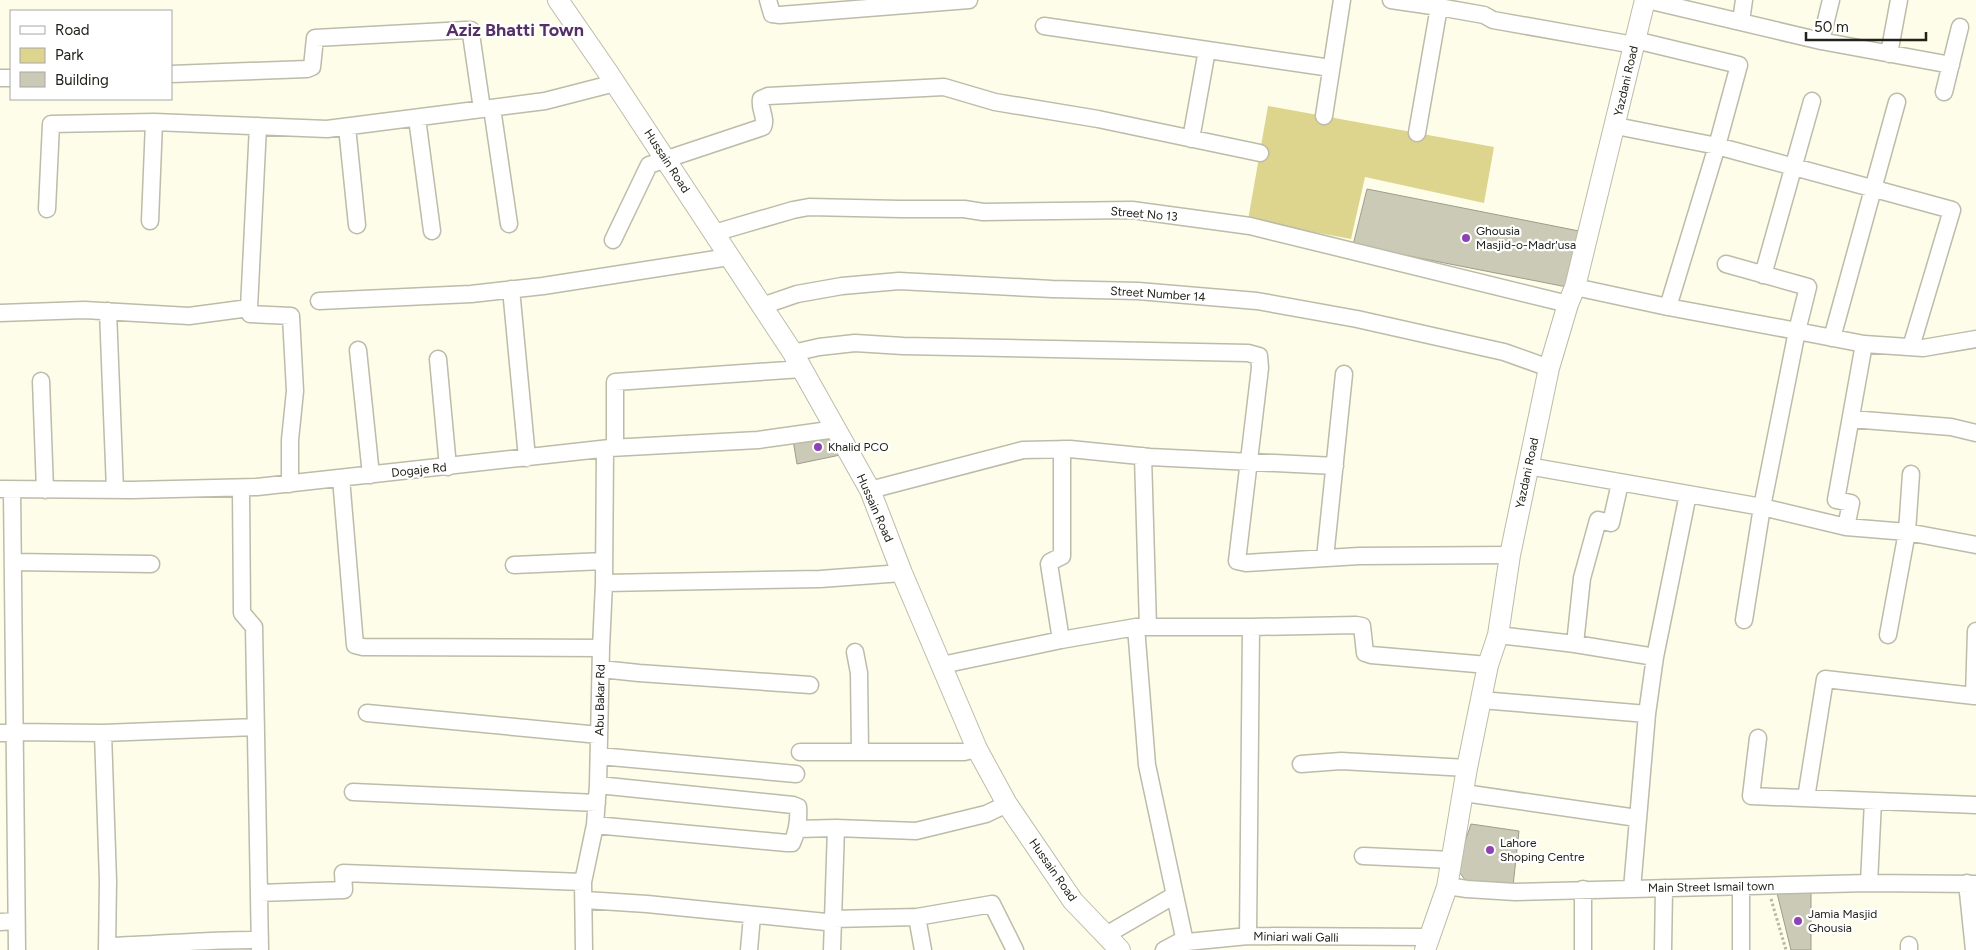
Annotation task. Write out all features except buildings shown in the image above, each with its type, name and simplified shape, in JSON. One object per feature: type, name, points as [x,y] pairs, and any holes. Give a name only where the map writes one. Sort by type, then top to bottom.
[{"type":"street","name":"Hussain Road","points":[[558,0],[798,361],[870,490],[902,573],[977,749],[1007,804],[1073,901],[1110,944]]},
{"type":"street","points":[[768,0],[772,14],[780,15],[970,0]]},
{"type":"street","points":[[1324,116],[1342,0]]},
{"type":"street","points":[[1391,0],[1448,5],[1484,15],[1493,20],[1635,42],[1739,65],[1717,146],[1668,307]]},
{"type":"street","points":[[1646,0],[1821,41],[1951,65]]},
{"type":"street","name":"Yazdani Road","points":[[1427,944],[1447,886],[1467,768],[1488,666],[1498,635],[1510,555],[1549,368],[1572,295],[1616,126],[1646,0]]},
{"type":"street","points":[[1741,21],[1744,0]]},
{"type":"street","points":[[1821,41],[1831,0]]},
{"type":"street","points":[[1889,54],[1899,0]]},
{"type":"street","points":[[1417,133],[1448,5]]},
{"type":"street","points":[[1044,26],[1331,68]]},
{"type":"street","points":[[1944,92],[1960,28]]},
{"type":"street","points":[[172,74],[307,69],[312,68],[315,38],[470,30],[509,224]]},
{"type":"street","points":[[1191,139],[1208,50]]},
{"type":"street","points":[[47,209],[52,124],[154,122],[327,129],[545,101],[615,84]]},
{"type":"street","points":[[613,240],[649,164],[763,127],[764,120],[760,104],[761,99],[768,96],[944,87],[995,102],[1098,119],[1260,153]]},
{"type":"street","points":[[1763,275],[1812,101]]},
{"type":"street","points":[[1832,338],[1896,102]]},
{"type":"street","points":[[417,118],[432,231]]},
{"type":"street","points":[[150,221],[154,122]]},
{"type":"street","points":[[258,126],[249,308],[250,314],[291,316],[295,391],[290,440],[290,484]]},
{"type":"street","points":[[1616,126],[1717,146],[1792,168],[1952,210],[1911,347]]},
{"type":"street","points":[[347,127],[357,225]]},
{"type":"street","name":"Street No 13","points":[[714,233],[809,207],[964,208],[983,212],[1132,210],[1250,226],[1572,295],[1668,307],[1864,344],[1923,348],[1976,338]]},
{"type":"street","points":[[319,302],[471,294],[729,257]]},
{"type":"street","points":[[1726,264],[1808,287],[1797,331],[1762,507],[1744,620]]},
{"type":"street","name":"Street Number 14","points":[[762,306],[797,294],[899,281],[1052,289],[1138,291],[1257,301],[1339,316],[1504,352],[1549,368]]},
{"type":"street","points":[[511,289],[527,458]]},
{"type":"street","points":[[0,313],[84,310],[189,316],[249,308]]},
{"type":"street","points":[[108,311],[115,490]]},
{"type":"street","points":[[798,361],[820,347],[855,343],[913,347],[1248,353],[1259,356],[1260,368],[1238,561],[1246,563],[1325,558],[1510,555]]},
{"type":"street","points":[[1846,527],[1851,503],[1836,500],[1864,344]]},
{"type":"street","points":[[358,350],[371,475]]},
{"type":"street","points":[[438,359],[448,467]]},
{"type":"street","name":"Abu Bakar Rd","points":[[584,950],[585,900],[583,882],[594,825],[598,785],[604,561],[615,382],[798,361]]},
{"type":"street","points":[[1325,558],[1344,374]]},
{"type":"street","points":[[41,381],[45,490]]},
{"type":"street","points":[[1851,419],[1952,427],[1976,433]]},
{"type":"street","name":"Dogaje Rd","points":[[6,490],[241,488],[610,448],[758,440],[836,429]]},
{"type":"street","points":[[870,490],[1023,450],[1062,449],[1143,456],[1335,466]]},
{"type":"street","points":[[1061,640],[1049,564],[1062,556],[1062,449]]},
{"type":"street","points":[[1143,456],[1142,627],[1147,765],[1184,942]]},
{"type":"street","points":[[1528,466],[1762,507],[1846,527],[1907,532],[1976,545]]},
{"type":"street","points":[[1888,635],[1907,532],[1911,474]]},
{"type":"street","points":[[341,478],[355,645],[363,647],[601,648]]},
{"type":"street","points":[[1575,644],[1582,578],[1598,520],[1612,523],[1620,483]]},
{"type":"street","points":[[103,733],[108,881],[107,948],[223,940],[260,945],[254,626],[242,613],[241,488]]},
{"type":"street","points":[[6,490],[9,570],[7,654],[8,921],[17,950]]},
{"type":"street","points":[[1632,889],[1647,714],[1655,657],[1688,494]]},
{"type":"street","points":[[514,565],[604,561]]},
{"type":"street","points":[[9,570],[151,564]]},
{"type":"street","points":[[604,583],[820,579],[902,573]]},
{"type":"street","points":[[942,665],[1061,640],[1142,627],[1252,627],[1356,624],[1362,626],[1363,647],[1365,653],[1371,655],[1488,666]]},
{"type":"street","points":[[1248,936],[1252,627]]},
{"type":"street","points":[[1806,798],[1825,679],[1975,696],[1976,631]]},
{"type":"street","points":[[1498,635],[1575,644],[1655,657]]},
{"type":"street","points":[[855,652],[859,673],[860,751]]},
{"type":"street","points":[[601,669],[810,685]]},
{"type":"street","points":[[1481,700],[1647,714]]},
{"type":"street","points":[[367,713],[599,735]]},
{"type":"street","points":[[7,732],[103,733],[256,727]]},
{"type":"street","points":[[1758,738],[1751,796],[1976,806]]},
{"type":"street","points":[[800,752],[964,752],[977,749]]},
{"type":"street","points":[[599,756],[796,774]]},
{"type":"street","points":[[1301,764],[1341,761],[1467,768]]},
{"type":"street","points":[[594,825],[788,843],[792,843],[797,829],[798,808],[793,805],[598,785]]},
{"type":"street","points":[[353,792],[597,803]]},
{"type":"street","points":[[1464,793],[1637,818]]},
{"type":"street","points":[[1870,883],[1873,801]]},
{"type":"street","points":[[797,829],[916,830],[986,814],[1007,804]]},
{"type":"street","points":[[832,950],[836,828]]},
{"type":"street","points":[[1363,856],[1452,860]]},
{"type":"street","points":[[259,893],[344,890],[343,873],[583,882]]},
{"type":"street","name":"Main Street Ismail town","points":[[1447,886],[1515,892],[1870,883],[1972,884]]},
{"type":"street","points":[[1972,884],[1974,950]]},
{"type":"street","points":[[1741,887],[1741,950]]},
{"type":"street","points":[[1663,950],[1664,888]]},
{"type":"street","points":[[1583,889],[1583,950]]},
{"type":"street","points":[[1110,944],[1175,895]]},
{"type":"street","points":[[585,900],[647,904],[826,922],[832,919],[917,917],[992,904],[1015,950]]},
{"type":"street","points":[[749,950],[752,916]]},
{"type":"street","points":[[917,917],[923,950]]},
{"type":"street","name":"Miniari wali Galli","points":[[1164,950],[1177,943],[1248,936],[1427,944]]},
{"type":"path","points":[[1768,887],[1786,950]]},
{"type":"green space","points":[[1268,106],[1494,147],[1484,203],[1365,177],[1351,239],[1248,220]]},
{"type":"place","name":"Ghousia Masjid-o-Madr'usa","points":[[1466,238]]},
{"type":"place","name":"Khalid PCO","points":[[818,447]]},
{"type":"place","name":"Lahore Shoping Centre","points":[[1490,850]]},
{"type":"place","name":"Jamia Masjid Ghousia","points":[[1798,921]]},
{"type":"district","name":"Aziz Bhatti Town","points":[[515,30]]}]
